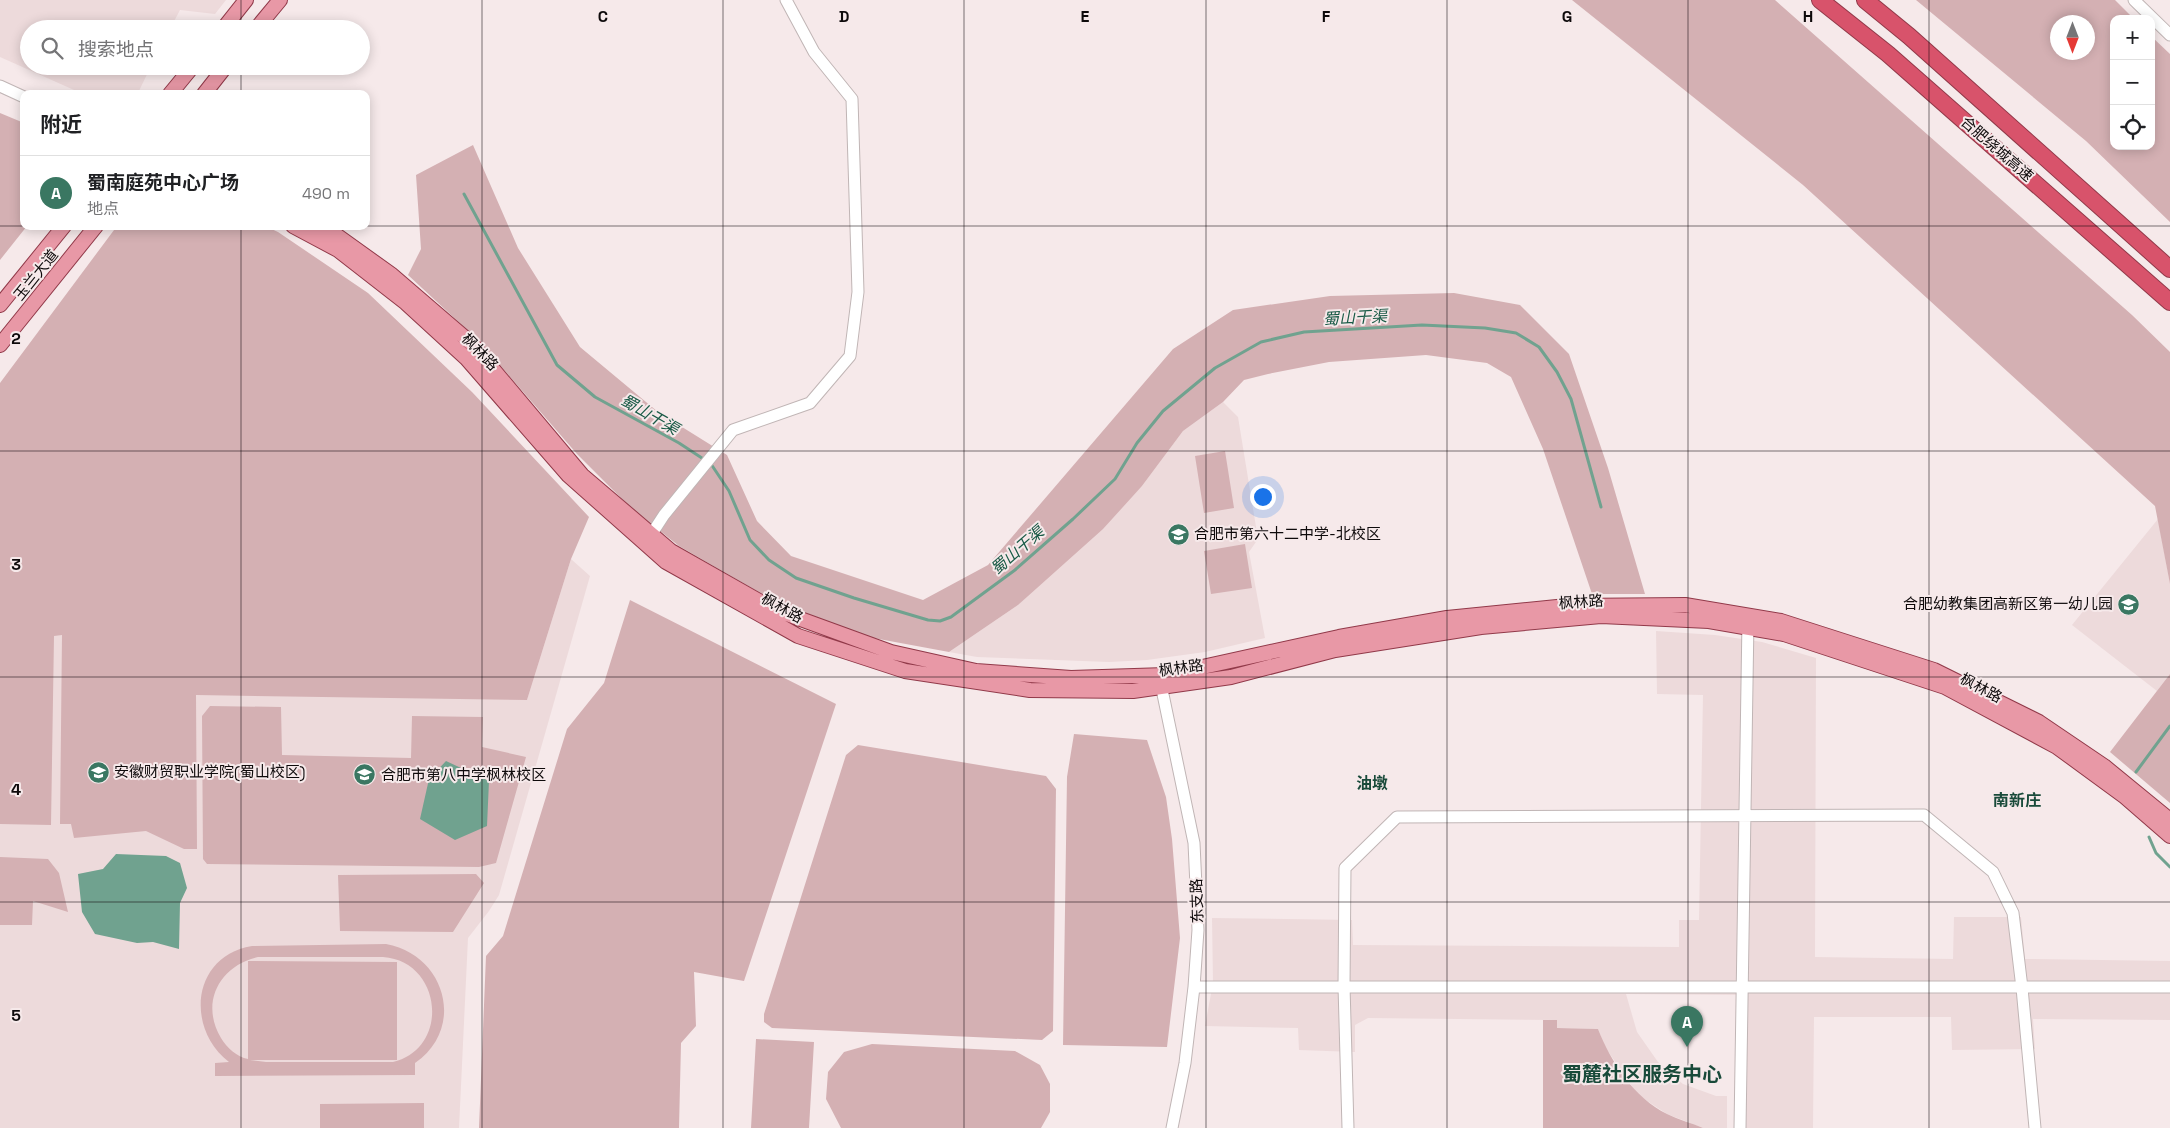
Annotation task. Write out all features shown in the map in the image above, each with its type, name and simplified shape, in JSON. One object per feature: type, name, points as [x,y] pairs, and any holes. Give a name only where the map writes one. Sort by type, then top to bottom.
[{"type":"highway","name":"合肥绕城高速","points":[[1820,0],[1888,54],[2170,302]]},
{"type":"highway","name":"合肥绕城高速","points":[[1864,0],[1909,36],[2170,269]]},
{"type":"main road","points":[[230,20],[246,0]]},
{"type":"main road","points":[[263,20],[280,0]]},
{"type":"main road","points":[[173,90],[185,75]]},
{"type":"main road","points":[[207,90],[219,75]]},
{"type":"main road","name":"玉兰大道","points":[[0,305],[61,230]]},
{"type":"main road","name":"玉兰大道","points":[[0,345],[93,230]]},
{"type":"main road","name":"枫林路","points":[[300,230],[338,250],[406,303],[466,358],[568,475],[648,539],[773,609],[891,652],[976,671],[1071,678],[1161,681],[1339,637],[1447,618],[1566,606],[1685,605],[1748,622],[1945,687],[2057,747],[2124,796],[2170,836]]},
{"type":"main road","name":"枫林路","points":[[328,230],[392,275],[471,343],[582,475],[648,539]]},
{"type":"main road","name":"枫林路","points":[[1748,622],[1781,621],[1934,670],[2039,722],[2104,766],[2170,820]]},
{"type":"street","points":[[648,539],[733,430],[810,403],[850,356],[858,292],[852,98],[814,52],[786,0]]},
{"type":"street","points":[[2134,0],[2170,34]]},
{"type":"street","points":[[0,86],[20,95]]},
{"type":"street","points":[[1740,1128],[1748,622]]},
{"type":"street","name":"东支路","points":[[1161,681],[1194,843],[1198,930],[1194,987],[1184,1063],[1172,1128]]},
{"type":"street","points":[[1348,1128],[1344,986],[1345,868],[1397,817],[1744,815],[1924,815],[1993,872],[2013,914],[2035,1128]]},
{"type":"street","points":[[1194,987],[2170,988]]},
{"type":"shaded area","points":[[0,0],[226,0],[215,14],[180,10],[175,20],[20,20],[20,66],[0,57]]},
{"type":"shaded area","points":[[1572,0],[1775,0],[2132,315],[2170,352],[2170,584],[2155,506],[1803,185]]},
{"type":"shaded area","points":[[1916,0],[2115,0],[2130,15],[2110,15],[2110,150],[2155,150],[2155,40],[2170,54],[2170,222],[2086,141]]},
{"type":"shaded area","points":[[40,75],[147,75],[139,90],[74,90]]},
{"type":"shaded area","points":[[0,113],[20,121],[20,230],[24,230],[0,260]]},
{"type":"shaded area","points":[[473,145],[518,248],[580,347],[658,412],[727,455],[757,521],[791,556],[923,600],[988,565],[1173,349],[1233,310],[1330,296],[1454,293],[1520,305],[1569,354],[1608,468],[1645,594],[1592,594],[1543,449],[1511,377],[1487,363],[1426,355],[1329,362],[1244,380],[1223,402],[1183,431],[1142,486],[1103,529],[1018,605],[949,652],[868,637],[772,600],[679,546],[631,508],[577,454],[478,340],[408,275],[421,249],[416,175]]},
{"type":"shaded area","points":[[114,230],[274,230],[278,232],[368,293],[472,392],[589,517],[571,559],[527,700],[196,695],[197,849],[184,849],[146,831],[74,838],[71,824],[60,824],[62,635],[54,636],[51,825],[0,824],[0,383]]},
{"type":"shaded area","name":"合肥市第六十二中学-北校区","points":[[1223,402],[1238,417],[1258,539],[1249,552],[1265,638],[1205,652],[1147,660],[1109,662],[977,657],[949,652],[1018,605],[1142,486],[1183,431]]},
{"type":"shaded area","points":[[1225,451],[1234,508],[1204,513],[1195,456]]},
{"type":"shaded area","name":"合肥幼教集团高新区第一幼儿园","points":[[2158,519],[2170,584],[2170,674],[2157,691],[2072,625]]},
{"type":"shaded area","points":[[1245,544],[1252,588],[1211,594],[1204,551]]},
{"type":"shaded area","points":[[571,559],[590,576],[499,895],[468,938],[459,1128],[0,1128],[0,642],[134,564],[527,700]]},
{"type":"shaded area","points":[[630,600],[836,704],[744,981],[694,972],[696,1026],[681,1043],[679,1128],[479,1128],[486,956],[503,936],[567,729],[604,683]]},
{"type":"shaded area","points":[[1656,631],[1715,635],[1762,642],[1816,658],[1815,957],[1953,959],[1954,917],[2021,917],[2025,959],[2170,961],[2170,1020],[2033,1019],[2035,1049],[1952,1050],[1951,1017],[1814,1017],[1813,1128],[1745,1128],[1746,995],[1626,994],[1637,1032],[1658,1062],[1683,1084],[1716,1096],[1727,1096],[1727,1128],[1703,1128],[1667,1114],[1638,1095],[1605,1047],[1598,1029],[1557,1028],[1556,1020],[1368,1018],[1355,1025],[1355,1052],[1299,1050],[1298,1028],[1205,1026],[1213,983],[1212,918],[1352,920],[1353,945],[1679,947],[1679,920],[1699,920],[1703,695],[1657,694]]},
{"type":"shaded area","points":[[2170,674],[2170,803],[2110,752]]},
{"type":"shaded area","points":[[210,706],[281,707],[282,755],[411,758],[412,716],[483,717],[482,747],[526,757],[496,863],[479,867],[207,864],[203,859],[202,716]]},
{"type":"shaded area","points":[[1074,734],[1147,740],[1166,797],[1172,839],[1180,938],[1167,1047],[1063,1045],[1067,777]]},
{"type":"shaded area","points":[[858,745],[1046,776],[1056,789],[1053,1031],[1042,1040],[772,1028],[764,1022],[764,1014],[846,755]]},
{"type":"shaded area","points":[[446,761],[489,781],[487,826],[455,840],[420,819],[429,779]]},
{"type":"shaded area","points":[[116,854],[166,856],[180,863],[187,888],[180,903],[179,949],[153,942],[137,943],[95,934],[82,912],[78,874],[103,869]]},
{"type":"shaded area","points":[[0,857],[48,859],[59,873],[68,912],[33,901],[32,925],[0,925]]},
{"type":"shaded area","points":[[476,874],[484,883],[453,932],[340,931],[338,875]]},
{"type":"shaded area","points":[[386,944],[407,951],[423,962],[435,977],[442,994],[444,1013],[440,1031],[431,1048],[415,1063],[415,1075],[215,1076],[215,1063],[229,1062],[215,1048],[206,1031],[201,1013],[202,995],[207,978],[217,964],[232,952],[252,946]],"holes":[[[258,957],[383,957],[403,962],[418,973],[427,988],[432,1006],[431,1024],[424,1040],[412,1054],[393,1062],[266,1062],[250,1060],[397,1060],[397,962],[248,961],[248,1059],[229,1049],[215,1025],[212,1012],[213,999],[217,988],[224,977],[244,962]]]},
{"type":"shaded area","points":[[1543,1020],[1557,1020],[1557,1028],[1598,1029],[1617,1066],[1644,1099],[1667,1114],[1703,1128],[1543,1128]]},
{"type":"shaded area","points":[[756,1039],[814,1042],[809,1128],[751,1128]]},
{"type":"shaded area","points":[[872,1044],[1015,1051],[1040,1065],[1050,1084],[1050,1112],[1041,1128],[841,1128],[826,1099],[828,1072],[844,1052]]},
{"type":"shaded area","points":[[424,1103],[424,1128],[320,1128],[320,1104]]},
{"type":"waterway","name":"蜀山干渠","points":[[464,194],[557,365],[595,397],[679,443],[711,464],[729,491],[750,540],[769,560],[796,578],[928,620],[940,621],[951,617],[1015,570],[1115,479],[1137,443],[1163,411],[1215,368],[1261,342],[1304,332],[1422,325],[1485,328],[1516,333],[1539,347],[1557,372],[1571,399],[1601,507]]},
{"type":"waterway","name":"蜀山干渠","points":[[2136,772],[2170,726]]},
{"type":"waterway","name":"蜀山干渠","points":[[2149,837],[2156,853],[2170,867]]},
{"type":"place","name":"合肥市第六十二中学-北校区","points":[[1178,534]]},
{"type":"place","name":"合肥幼教集团高新区第一幼儿园","points":[[2129,604]]},
{"type":"place","name":"安徽财贸职业学院(蜀山校区)","points":[[98,772]]},
{"type":"place","name":"合肥市第八中学枫林校区","points":[[365,775]]},
{"type":"place","name":"蜀南庭苑中心广场","points":[[1687,1047]]},
{"type":"district","name":"油墩","points":[[1372,783]]},
{"type":"district","name":"南新庄","points":[[2017,800]]},
{"type":"district","name":"蜀麓社区服务中心","points":[[1642,1074]]}]
